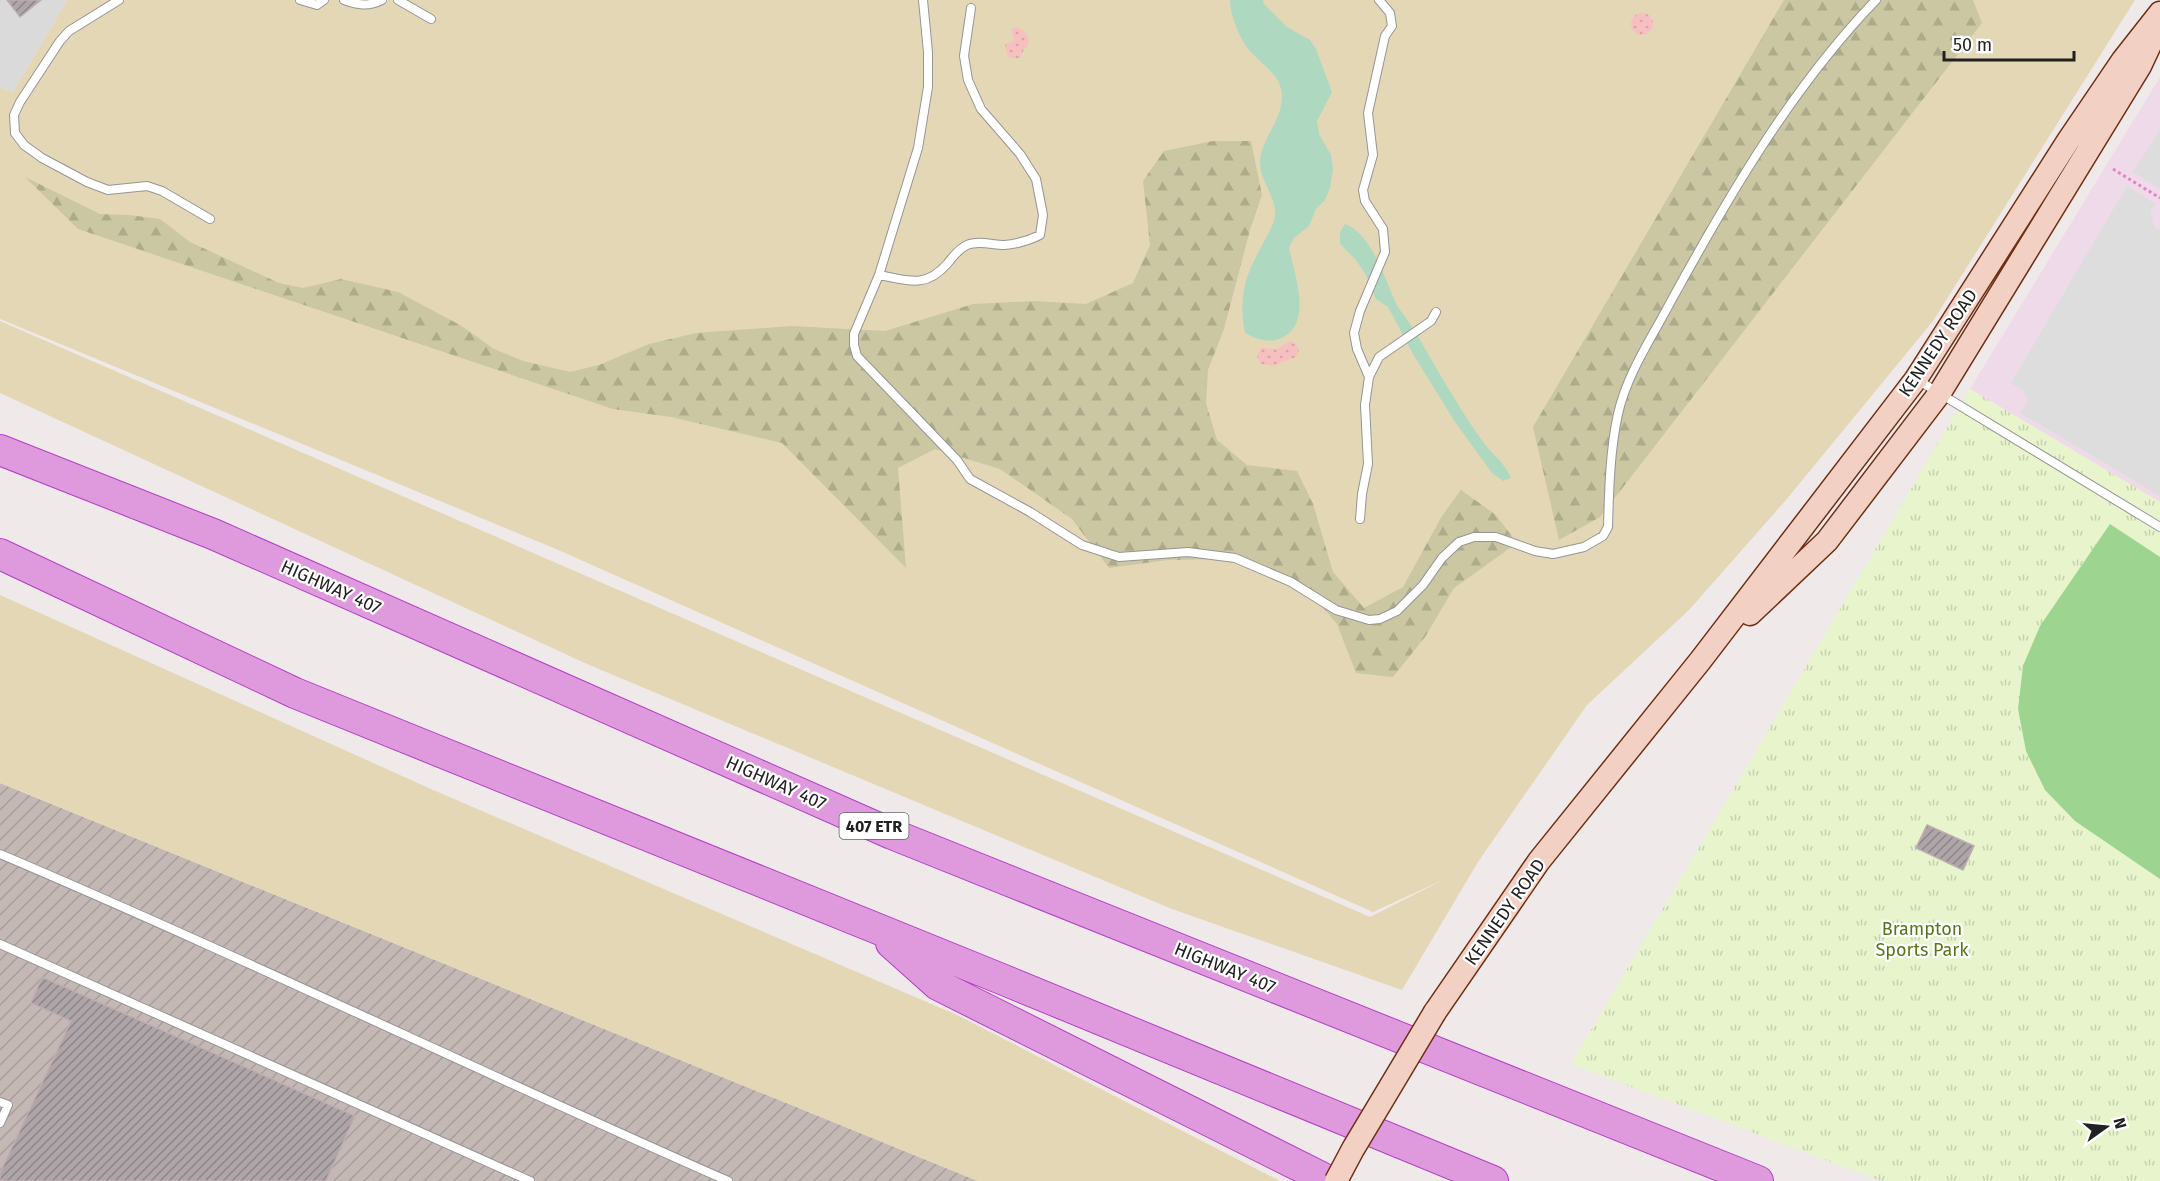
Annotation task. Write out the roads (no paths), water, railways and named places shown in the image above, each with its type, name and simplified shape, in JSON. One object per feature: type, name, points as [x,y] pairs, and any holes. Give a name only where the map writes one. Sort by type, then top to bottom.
[{"type":"highway","name":"HIGHWAY 407","points":[[0,450],[213,534],[892,834],[1758,1181]]},
{"type":"highway","points":[[0,554],[295,693],[1493,1181]]},
{"type":"highway","points":[[876,928],[938,985],[1329,1181]]},
{"type":"main road","name":"KENNEDY ROAD","points":[[1336,1181],[1435,1012],[1539,861],[1700,661],[1916,379],[2068,141],[2123,60],[2160,13]]},
{"type":"main road","name":"KENNEDY ROAD","points":[[1700,661],[1827,541],[1939,394],[2140,66],[2160,24]]},
{"type":"lane","points":[[119,0],[69,31],[60,41],[20,102],[14,116],[15,133],[24,145],[42,158],[87,183],[108,190],[147,186],[162,191],[210,219]]},
{"type":"lane","points":[[300,0],[317,5],[324,0]]},
{"type":"lane","points":[[344,0],[356,5],[371,5],[382,0]]},
{"type":"lane","points":[[398,0],[431,19]]},
{"type":"lane","points":[[923,0],[926,17],[928,87],[922,128],[879,275],[854,334],[857,356],[950,452],[970,479],[1030,512],[1082,545],[1119,557],[1188,552],[1235,558],[1291,582],[1336,610],[1369,620],[1380,619],[1397,611],[1423,585],[1442,558],[1459,542],[1474,537],[1497,537],[1536,551],[1553,554],[1571,552],[1603,536],[1608,527],[1618,414],[1634,371],[1731,198],[1790,105],[1845,32],[1876,0]]},
{"type":"lane","points":[[1369,377],[1357,349],[1354,333],[1360,311],[1386,252],[1383,229],[1365,201],[1364,190],[1373,155],[1368,113],[1385,36],[1392,26],[1390,13],[1379,0]]},
{"type":"lane","points":[[879,275],[918,281],[928,280],[966,245],[1024,243],[1040,235],[1043,215],[1036,179],[1020,153],[981,109],[968,80],[964,56],[971,8]]},
{"type":"lane","points":[[1360,519],[1368,464],[1365,405],[1369,377],[1379,357],[1431,321],[1436,312]]},
{"type":"lane","points":[[1916,379],[2160,527]]},
{"type":"lane","points":[[0,854],[96,895],[728,1181]]},
{"type":"lane","points":[[0,944],[530,1181]]},
{"type":"lane","points":[[0,1102],[8,1105],[0,1123]]},
{"type":"park label","name":"Brampton Sports Park","points":[[1922,939]]}]
